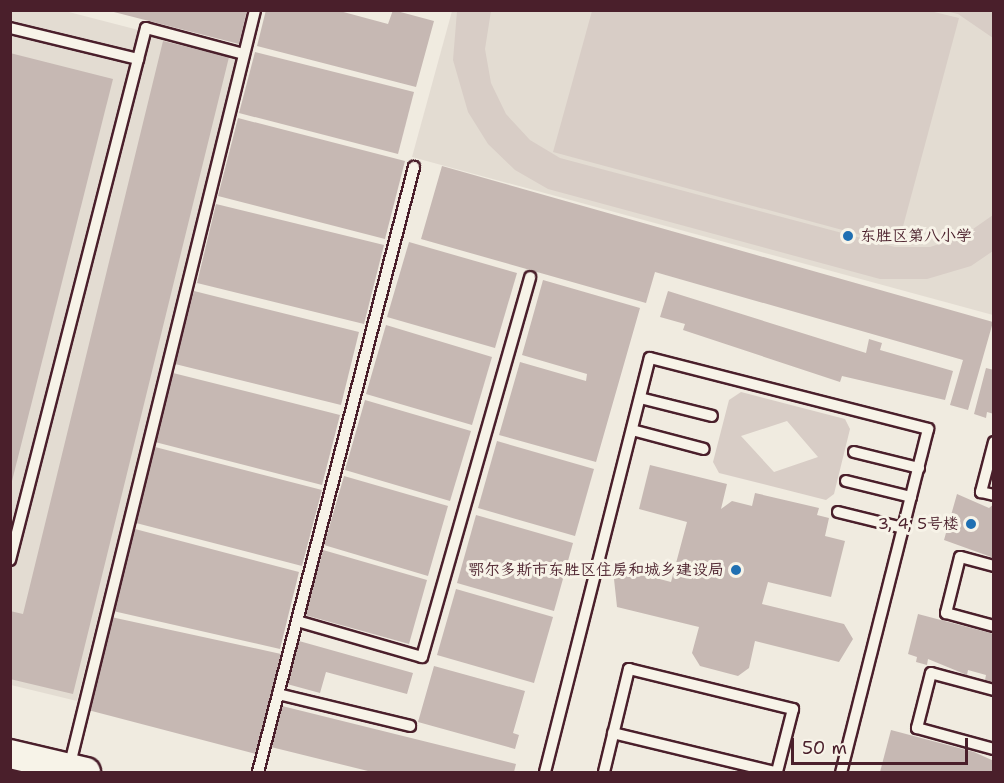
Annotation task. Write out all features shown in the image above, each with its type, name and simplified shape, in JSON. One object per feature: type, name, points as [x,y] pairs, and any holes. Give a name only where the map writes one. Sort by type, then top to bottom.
[{"type":"main road","points":[[10,754],[78,770]]},
{"type":"lane","points":[[78,770],[255,10]]},
{"type":"lane","points":[[10,28],[138,59]]},
{"type":"lane","points":[[10,560],[146,28],[244,54]]},
{"type":"lane","points":[[258,772],[414,167]]},
{"type":"lane","points":[[297,621],[422,657],[530,277]]},
{"type":"lane","points":[[544,772],[650,358],[928,429],[841,772]]},
{"type":"lane","points":[[640,398],[712,416]]},
{"type":"lane","points":[[632,430],[704,449]]},
{"type":"lane","points":[[993,442],[981,492],[993,495]]},
{"type":"lane","points":[[854,452],[919,468]]},
{"type":"lane","points":[[846,481],[911,497]]},
{"type":"lane","points":[[838,512],[903,528]]},
{"type":"lane","points":[[993,566],[960,557],[946,613],[993,626]]},
{"type":"lane","points":[[604,772],[613,733],[629,669],[793,709],[776,772],[613,733]]},
{"type":"lane","points":[[993,690],[931,674],[917,728],[993,749]]},
{"type":"lane","points":[[278,694],[410,726]]},
{"type":"shaded area","points":[[11,11],[65,11],[239,56],[77,701],[11,685]]},
{"type":"shaded area","name":"东胜区第八小学","points":[[452,11],[993,11],[993,315],[412,157]]},
{"type":"shaded area","points":[[457,11],[491,11],[485,49],[491,83],[506,114],[530,140],[560,158],[895,247],[930,247],[963,236],[993,215],[993,251],[971,266],[927,279],[880,279],[548,189],[515,170],[488,144],[468,112],[453,60]]},
{"type":"shaded area","points":[[592,11],[930,11],[959,18],[898,245],[553,152]]},
{"type":"shaded area","points":[[945,11],[993,11],[993,38],[958,14]]},
{"type":"shaded area","points":[[741,392],[845,419],[850,429],[834,494],[826,500],[719,473],[713,462],[729,400]],"holes":[[[787,421],[818,457],[774,472],[741,436]]]},
{"type":"building","points":[[106,10],[247,10],[239,44]]},
{"type":"building","points":[[266,10],[336,10],[388,24],[393,10],[434,21],[416,87],[257,46]]},
{"type":"building","points":[[163,41],[229,57],[73,694],[10,679],[10,611],[23,614]]},
{"type":"building","points":[[255,52],[414,92],[398,154],[239,113]]},
{"type":"building","points":[[10,53],[113,79],[11,485],[10,485]]},
{"type":"building","points":[[238,118],[405,161],[385,239],[218,196]]},
{"type":"building","points":[[442,166],[993,322],[968,410],[950,405],[963,360],[655,272],[646,303],[421,239]]},
{"type":"building","points":[[216,204],[384,245],[364,324],[197,283]]},
{"type":"building","points":[[409,242],[517,273],[495,348],[387,317]]},
{"type":"building","points":[[543,280],[640,308],[596,462],[499,435],[520,362],[586,381],[587,374],[522,355]]},
{"type":"building","points":[[194,291],[359,332],[341,405],[175,364]]},
{"type":"building","points":[[668,291],[866,353],[869,339],[882,343],[880,350],[953,371],[945,400],[842,376],[840,382],[683,330],[685,324],[660,317]]},
{"type":"building","points":[[386,325],[492,357],[472,425],[366,394]]},
{"type":"building","points":[[986,368],[994,370],[994,414],[987,412],[986,418],[974,414]]},
{"type":"building","points":[[173,373],[340,415],[322,485],[155,442]]},
{"type":"building","points":[[365,400],[471,431],[450,501],[345,470]]},
{"type":"building","points":[[497,441],[594,469],[575,536],[478,508]]},
{"type":"building","points":[[155,447],[322,490],[302,566],[136,523]]},
{"type":"building","points":[[650,465],[727,484],[721,509],[732,501],[752,506],[755,493],[819,508],[817,515],[829,518],[825,536],[845,541],[831,597],[768,582],[762,604],[844,624],[853,639],[839,662],[755,641],[749,668],[738,676],[700,666],[692,653],[699,627],[617,607],[614,579],[629,571],[671,582],[687,522],[639,509]]},
{"type":"building","points":[[344,476],[448,506],[428,576],[324,545]]},
{"type":"building","name":"3, 4, 5号楼","points":[[957,494],[989,508],[994,504],[994,558],[944,540]]},
{"type":"building","points":[[476,515],[573,543],[554,611],[457,583]]},
{"type":"building","points":[[135,529],[299,572],[280,649],[113,611]]},
{"type":"building","points":[[323,550],[427,580],[409,644],[305,615]]},
{"type":"building","points":[[456,589],[553,617],[534,683],[437,655]]},
{"type":"building","points":[[918,614],[994,634],[994,682],[985,680],[986,675],[968,670],[967,675],[928,659],[927,665],[916,662],[917,657],[908,654]]},
{"type":"building","points":[[111,617],[281,654],[256,754],[88,710]]},
{"type":"building","points":[[299,641],[413,673],[407,694],[326,672],[320,693],[287,684]]},
{"type":"building","points":[[434,666],[525,691],[513,733],[519,735],[515,749],[418,722]]},
{"type":"building","points":[[282,706],[516,764],[514,772],[372,772],[271,747]]},
{"type":"building","points":[[891,730],[974,752],[994,761],[994,772],[880,772]]},
{"type":"place","name":"东胜区第八小学","points":[[848,236]]},
{"type":"place","name":"3, 4, 5号楼","points":[[971,524]]},
{"type":"place","name":"鄂尔多斯市东胜区住房和城乡建设局","points":[[736,570]]}]
